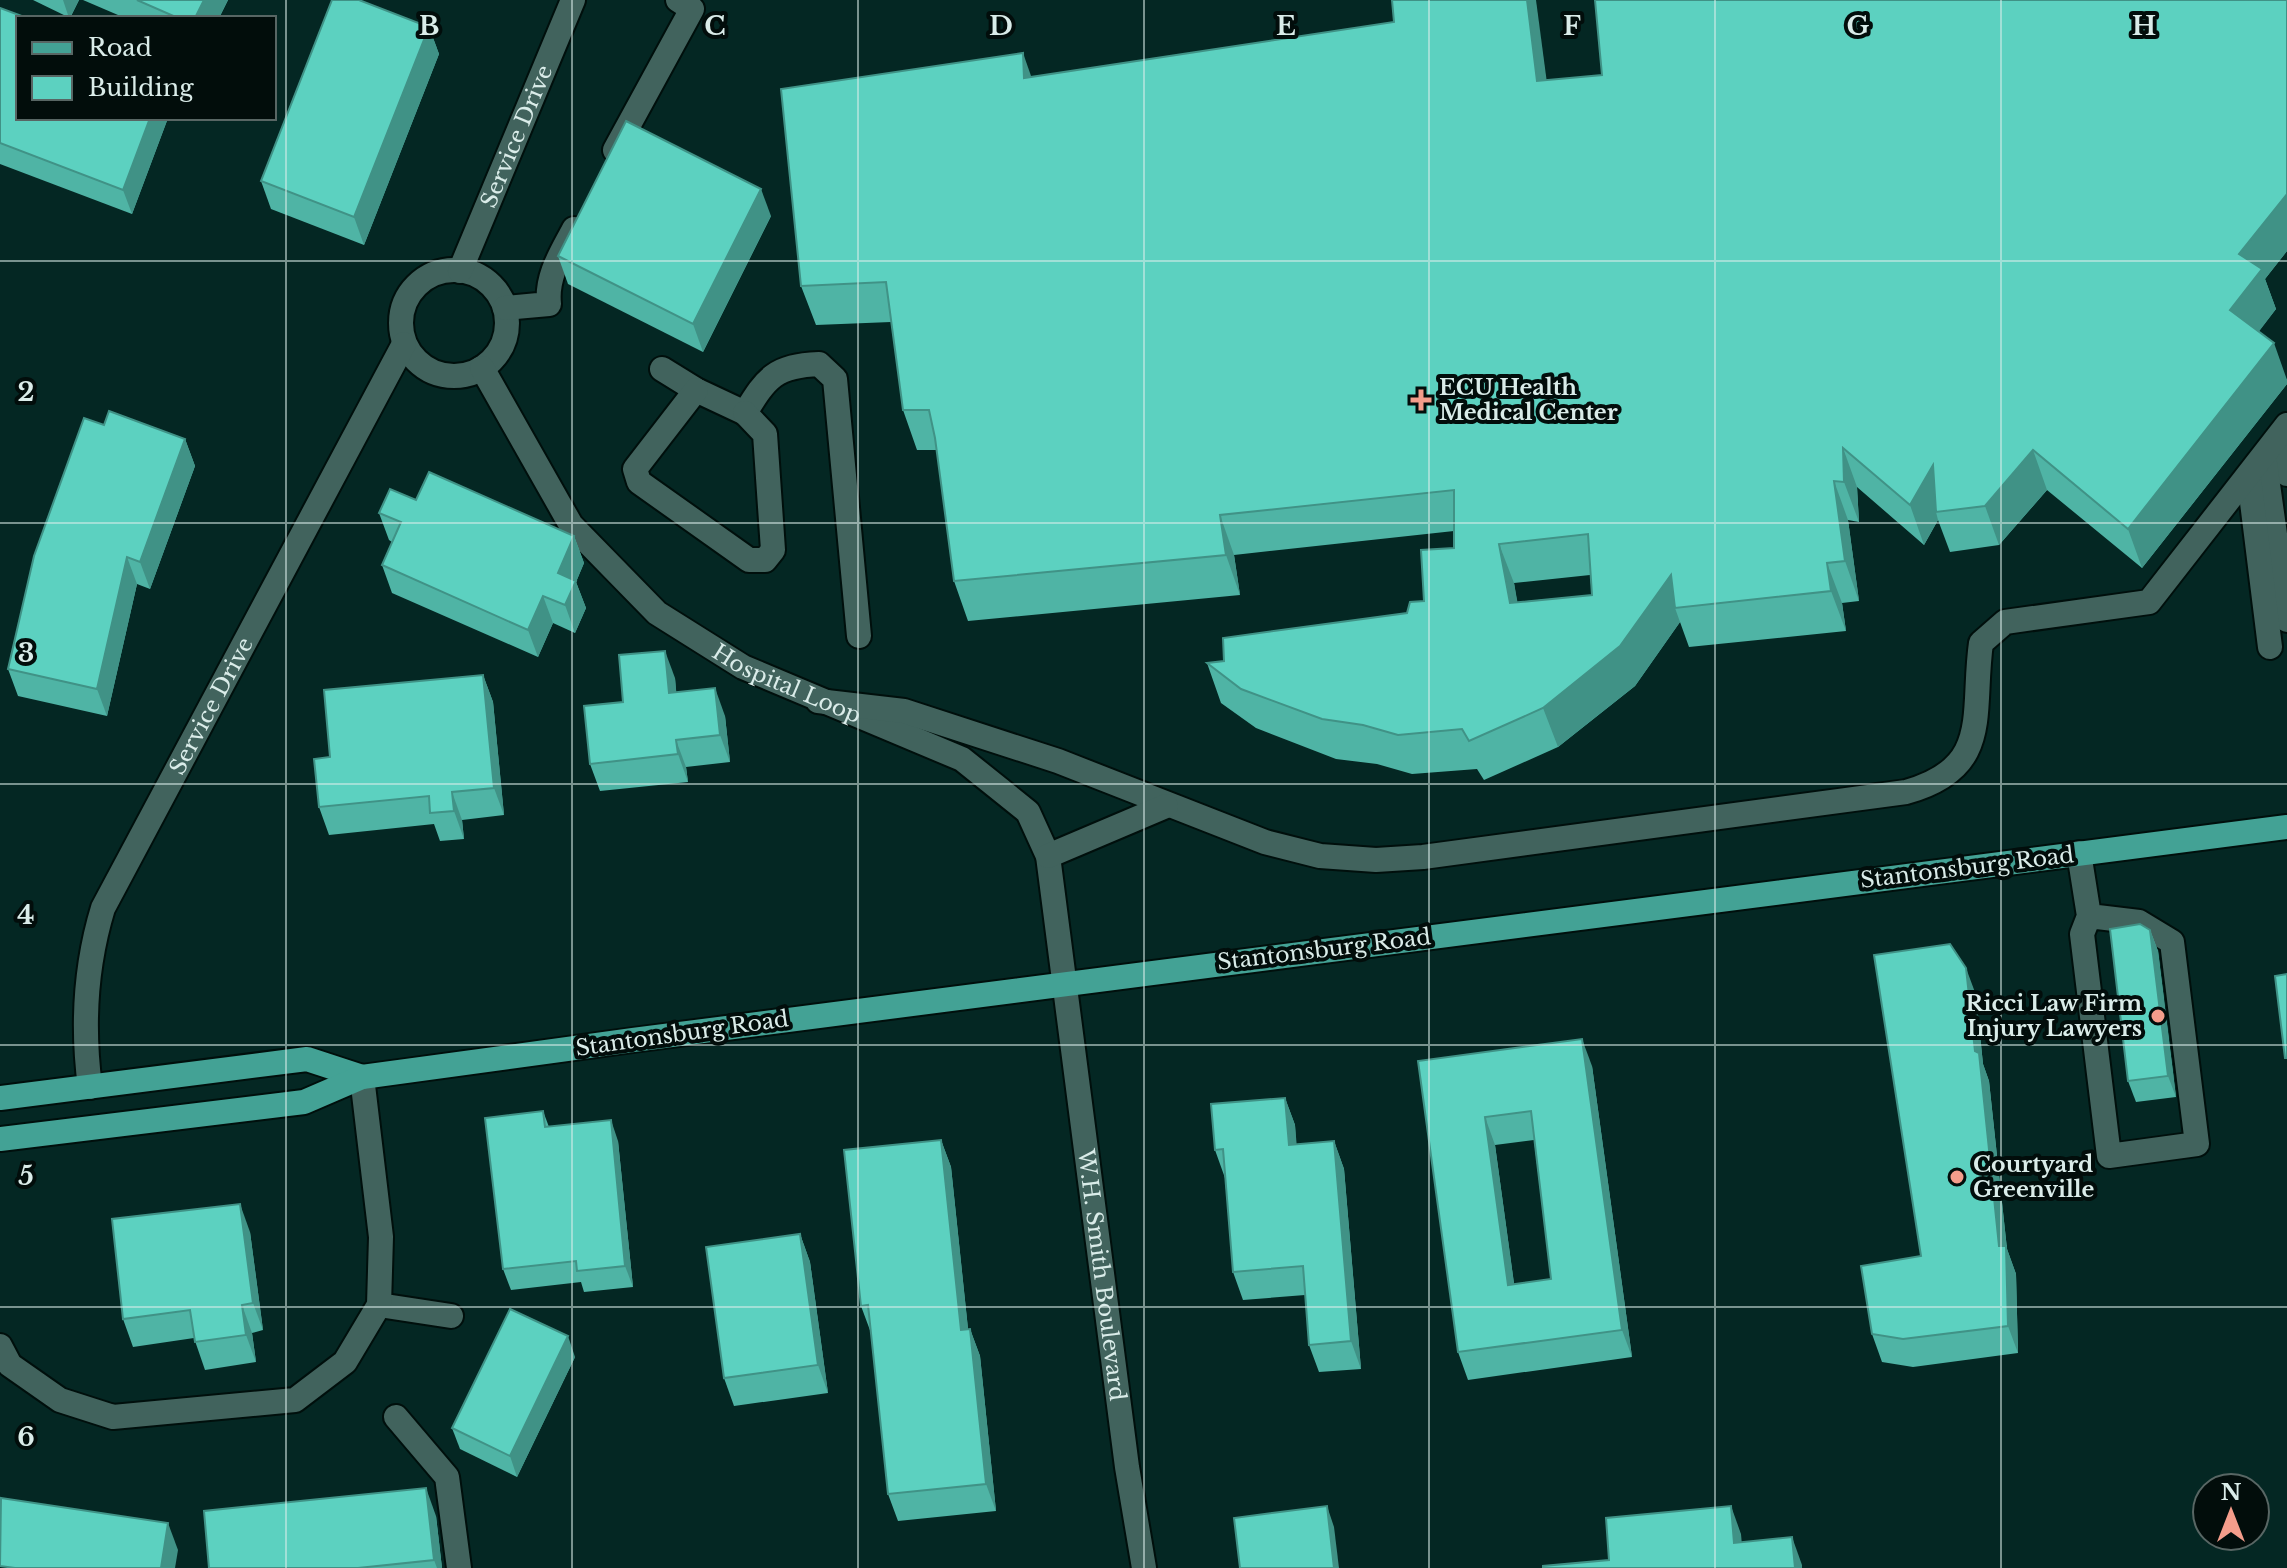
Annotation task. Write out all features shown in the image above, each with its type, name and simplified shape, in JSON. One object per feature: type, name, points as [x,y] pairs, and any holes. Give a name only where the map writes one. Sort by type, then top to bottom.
[{"type":"main road","name":"Stantonsburg Road","points":[[0,1139],[304,1102],[362,1077],[1067,982],[2287,827]]},
{"type":"main road","name":"Stantonsburg Road","points":[[0,1098],[307,1059],[362,1077]]},
{"type":"street","name":"Service Drive","points":[[460,271],[573,0]]},
{"type":"street","points":[[602,175],[685,4]]},
{"type":"street","points":[[505,308],[549,304],[547,288],[552,272],[584,209]]},
{"type":"street","points":[[460,271],[487,282],[505,308],[507,326],[503,343],[495,357],[468,375],[438,374],[412,357],[404,344],[401,318],[410,293],[428,276],[460,271]]},
{"type":"street","name":"Service Drive","points":[[90,1087],[85,1043],[89,953],[103,908],[404,344]]},
{"type":"street","points":[[745,413],[767,378],[795,365],[819,364],[835,379],[859,636]]},
{"type":"street","name":"Hospital Loop","points":[[482,368],[571,525],[657,613],[743,667],[962,759],[1028,812],[1048,856],[1067,982]]},
{"type":"street","points":[[662,369],[696,390],[745,413],[765,434],[773,550],[765,560],[749,560],[639,482],[635,469],[696,390]]},
{"type":"street","points":[[818,701],[904,711],[1058,761],[1166,806],[1320,856],[1376,860],[1881,796],[1934,785],[1958,768],[1971,745],[1981,643],[2005,622],[2149,602],[2249,478],[2284,429]]},
{"type":"street","points":[[2284,429],[2287,474]]},
{"type":"street","points":[[2264,456],[2287,620]]},
{"type":"street","points":[[2249,478],[2270,647]]},
{"type":"street","points":[[1048,856],[1166,806]]},
{"type":"street","points":[[2079,853],[2089,916],[2082,934],[2109,1156],[2197,1144],[2172,942],[2139,922],[2089,916]]},
{"type":"street","name":"W.H. Smith Boulevard","points":[[1067,982],[1123,1442],[1144,1568]]},
{"type":"street","points":[[0,1346],[10,1365],[60,1400],[113,1417],[232,1409],[295,1400],[345,1362],[379,1305],[381,1237],[362,1077]]},
{"type":"street","points":[[379,1305],[451,1316]]},
{"type":"street","points":[[396,1417],[447,1477],[459,1568]]},
{"type":"building","points":[[137,0],[204,0],[196,16],[173,16]]},
{"type":"building","points":[[332,0],[359,0],[429,27],[354,217],[261,181]]},
{"type":"building","name":"ECU Health Medical Center","points":[[1392,0],[1527,0],[1537,81],[1602,75],[1595,0],[2287,0],[2287,194],[2239,254],[2262,269],[2230,310],[2274,343],[2128,529],[2033,450],[1985,506],[1936,512],[1933,465],[1910,505],[1843,448],[1844,482],[1834,481],[1845,561],[1827,563],[1831,591],[1675,608],[1671,575],[1620,646],[1543,708],[1469,741],[1462,729],[1398,735],[1363,725],[1322,719],[1241,689],[1207,663],[1224,661],[1223,638],[1407,613],[1410,602],[1424,601],[1421,550],[1454,548],[1454,490],[1220,515],[1226,555],[954,581],[929,410],[903,410],[886,282],[801,286],[781,89],[1023,53],[1024,78],[1394,22]],"holes":[[[1588,534],[1592,595],[1510,603],[1499,544]]]},
{"type":"building","points":[[0,8],[22,16],[16,16],[16,120],[149,120],[123,190],[0,143]]},
{"type":"building","points":[[626,121],[761,189],[693,324],[558,256]]},
{"type":"building","points":[[109,411],[185,439],[140,562],[127,557],[97,689],[8,669],[34,556],[84,418],[104,425]]},
{"type":"building","points":[[429,472],[574,536],[558,573],[576,581],[565,605],[543,596],[528,630],[382,565],[401,522],[379,513],[390,489],[416,500]]},
{"type":"building","points":[[665,651],[669,693],[715,688],[720,735],[676,740],[678,754],[590,764],[584,706],[623,702],[619,655]]},
{"type":"building","points":[[483,675],[494,788],[452,792],[454,811],[430,813],[429,796],[319,807],[314,759],[330,757],[324,690]]},
{"type":"building","points":[[2140,924],[2150,930],[2168,1076],[2128,1081],[2110,929]]},
{"type":"building","name":"Courtyard Greenville","points":[[1950,944],[1966,968],[1975,1051],[1979,1053],[1999,1246],[2006,1246],[2008,1326],[1903,1339],[1872,1334],[1861,1266],[1921,1256],[1874,955]]},
{"type":"building","points":[[2287,974],[2287,1058],[2285,1058],[2275,976]]},
{"type":"building","points":[[1582,1039],[1622,1330],[1458,1352],[1418,1061]],"holes":[[[1531,1111],[1551,1279],[1508,1285],[1485,1117]]]},
{"type":"building","points":[[1285,1098],[1289,1145],[1334,1141],[1351,1341],[1309,1345],[1303,1266],[1233,1272],[1223,1149],[1215,1150],[1211,1104]]},
{"type":"building","points":[[543,1111],[545,1127],[611,1120],[625,1266],[577,1271],[576,1261],[503,1269],[485,1118]]},
{"type":"building","points":[[941,1140],[961,1330],[970,1329],[986,1484],[888,1494],[868,1305],[861,1306],[844,1150]]},
{"type":"building","points":[[240,1204],[253,1303],[242,1305],[246,1335],[195,1342],[190,1310],[123,1319],[112,1219]]},
{"type":"building","points":[[800,1234],[818,1365],[724,1378],[706,1247]]},
{"type":"building","points":[[510,1309],[568,1336],[510,1456],[452,1428]]},
{"type":"building","points":[[426,1488],[434,1560],[358,1568],[209,1568],[204,1511]]},
{"type":"building","points":[[1,1498],[168,1523],[161,1568],[0,1566]]},
{"type":"building","points":[[1327,1506],[1334,1568],[1240,1568],[1234,1518]]},
{"type":"building","points":[[1731,1506],[1734,1543],[1792,1537],[1795,1568],[1543,1568],[1609,1560],[1606,1518]]},
{"type":"place","name":"ECU Health Medical Center","points":[[1421,400]]},
{"type":"place","name":"Ricci Law Firm Injury Lawyers","points":[[2158,1016]]},
{"type":"place","name":"Courtyard Greenville","points":[[1957,1177]]}]
